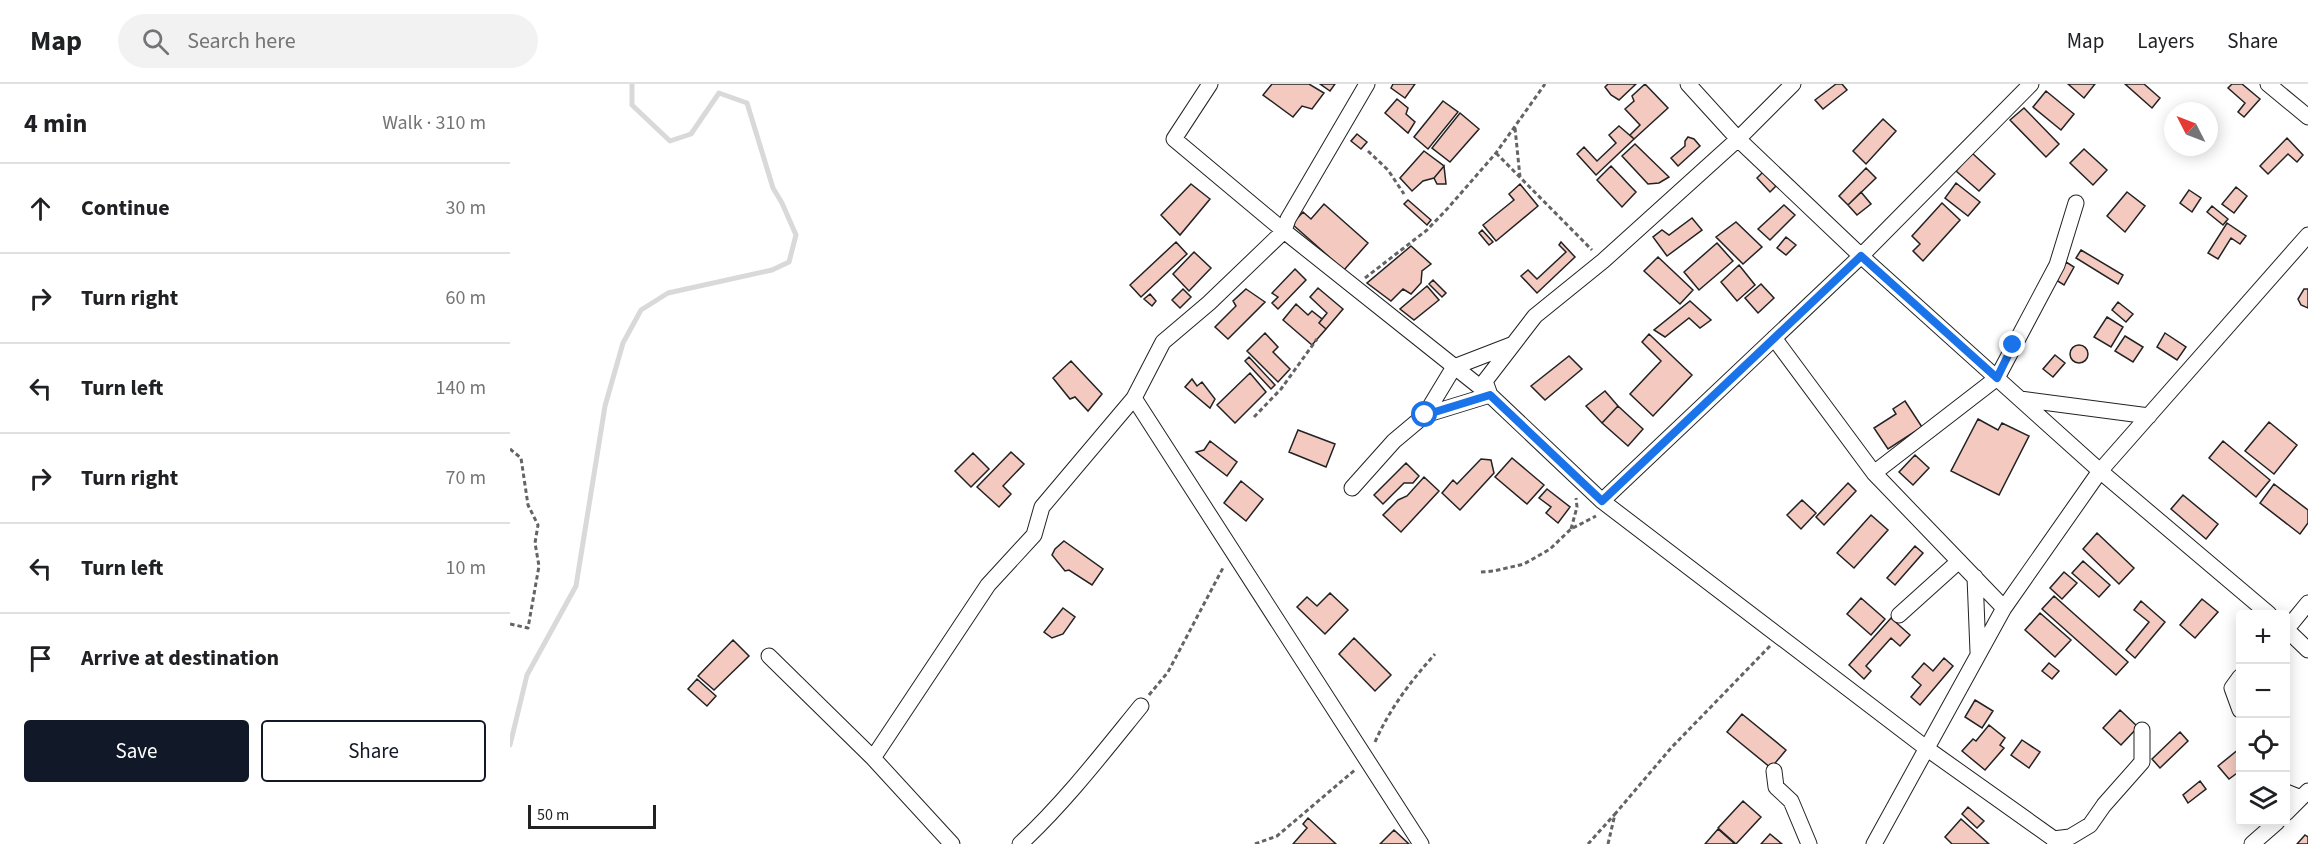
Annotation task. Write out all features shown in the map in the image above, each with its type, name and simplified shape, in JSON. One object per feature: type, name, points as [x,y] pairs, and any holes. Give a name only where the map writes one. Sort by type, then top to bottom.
[{"type":"street","points":[[1199,101],[1198,92],[1201,84]]},
{"type":"street","points":[[1210,84],[1174,139],[1284,231],[1490,395],[1606,504],[1926,748],[2057,842],[2090,825],[2104,805],[2142,762],[2142,730]]},
{"type":"street","points":[[873,758],[988,585],[1034,535],[1042,507],[1134,398],[1163,342],[1209,303],[1284,231],[1288,219],[1367,84]]},
{"type":"street","points":[[1688,84],[1738,139],[1861,256],[2100,471],[2263,610]]},
{"type":"street","points":[[1490,395],[1485,381],[1535,316],[1603,261],[1738,139],[1793,84]]},
{"type":"street","points":[[1606,504],[1774,338],[1861,256],[2031,84]]},
{"type":"street","points":[[2268,84],[2308,117]]},
{"type":"street","points":[[1874,473],[1997,378],[2057,265],[2076,203]]},
{"type":"street","points":[[1874,844],[2004,608],[2100,471],[2308,235]]},
{"type":"street","points":[[1774,338],[1874,473],[2004,608]]},
{"type":"street","points":[[1353,488],[1394,441],[1425,415],[1454,366],[1512,345]]},
{"type":"street","points":[[1425,415],[1490,395]]},
{"type":"street","points":[[1134,398],[1421,844]]},
{"type":"street","points":[[2020,399],[2149,416]]},
{"type":"street","points":[[1899,615],[1959,561]]},
{"type":"street","points":[[1975,578],[1978,652]]},
{"type":"street","points":[[2290,624],[2308,603]]},
{"type":"street","points":[[2290,633],[2308,650]]},
{"type":"street","points":[[769,656],[873,758],[952,844]]},
{"type":"street","points":[[2236,683],[2232,688],[2236,698]]},
{"type":"street","points":[[1020,844],[1049,818],[1080,783],[1141,706]]},
{"type":"street","points":[[1774,771],[1776,788],[1791,801],[1809,844]]},
{"type":"street","points":[[2290,809],[2304,794]]},
{"type":"street","points":[[2252,844],[2265,827]]},
{"type":"path","points":[[1356,289],[1366,276],[1427,231],[1496,153],[1545,84]]},
{"type":"path","points":[[1515,126],[1520,177]]},
{"type":"path","points":[[1368,151],[1388,170],[1404,194]]},
{"type":"path","points":[[1496,153],[1603,261]]},
{"type":"path","points":[[1254,417],[1281,389],[1317,339]]},
{"type":"path","points":[[510,449],[521,459],[528,505],[538,525],[535,543],[539,566],[528,628],[510,624]]},
{"type":"path","points":[[1571,529],[1577,507],[1574,475]]},
{"type":"path","points":[[1481,572],[1524,564],[1550,549],[1571,529],[1606,504]]},
{"type":"path","points":[[1141,706],[1168,672],[1232,550]]},
{"type":"path","points":[[1588,844],[1671,748],[1779,636]]},
{"type":"path","points":[[1608,844],[1615,814]]},
{"type":"building","points":[[1272,84],[1309,84],[1324,93],[1312,109],[1302,106],[1293,117],[1263,95]]},
{"type":"building","points":[[1320,84],[1335,84],[1330,91]]},
{"type":"building","points":[[1393,84],[1415,84],[1405,98],[1391,88]]},
{"type":"building","points":[[1608,84],[1636,84],[1619,100],[1605,87]]},
{"type":"building","points":[[1645,84],[1668,108],[1634,139],[1630,135],[1640,125],[1625,109],[1634,101],[1632,96]]},
{"type":"building","points":[[1836,84],[1842,84],[1847,90],[1823,109],[1815,100]]},
{"type":"building","points":[[2068,84],[2095,84],[2084,98]]},
{"type":"building","points":[[2125,84],[2144,84],[2160,98],[2152,108]]},
{"type":"building","points":[[2232,84],[2242,84],[2260,99],[2244,117],[2238,112],[2245,103],[2228,88]]},
{"type":"building","points":[[2046,91],[2074,114],[2061,130],[2033,107]]},
{"type":"building","points":[[1397,99],[1408,108],[1406,114],[1415,122],[1408,133],[1385,113]]},
{"type":"building","points":[[1443,101],[1458,112],[1428,149],[1414,137]]},
{"type":"building","points":[[2024,108],[2059,144],[2046,157],[2010,120]]},
{"type":"building","points":[[1460,113],[1479,129],[1450,162],[1432,148]]},
{"type":"building","points":[[1883,119],[1896,131],[1866,164],[1853,151]]},
{"type":"building","points":[[1619,126],[1634,139],[1596,175],[1577,154],[1584,147],[1597,161],[1616,143],[1609,135]]},
{"type":"building","points":[[1357,134],[1367,142],[1361,149],[1351,141]]},
{"type":"building","points":[[1688,137],[1694,139],[1700,146],[1678,166],[1671,158],[1685,146]]},
{"type":"building","points":[[2287,138],[2303,155],[2297,162],[2288,154],[2268,174],[2260,166]]},
{"type":"building","points":[[1635,144],[1669,177],[1659,183],[1648,184],[1622,156]]},
{"type":"building","points":[[2084,149],[2107,170],[2093,185],[2070,163]]},
{"type":"building","points":[[1424,151],[1444,166],[1434,178],[1423,181],[1412,191],[1400,178]]},
{"type":"building","points":[[1972,153],[1995,174],[1979,191],[1956,171]]},
{"type":"building","points":[[1444,166],[1446,184],[1437,184],[1434,178]]},
{"type":"building","points":[[1611,166],[1636,192],[1622,207],[1597,180]]},
{"type":"building","points":[[1866,168],[1876,178],[1848,205],[1839,196]]},
{"type":"building","points":[[1763,172],[1776,186],[1770,192],[1757,178]]},
{"type":"building","points":[[1956,183],[1980,202],[1968,216],[1945,198]]},
{"type":"building","points":[[1191,184],[1210,199],[1180,235],[1161,215]]},
{"type":"building","points":[[1520,184],[1538,206],[1496,241],[1483,225],[1514,200],[1509,194]]},
{"type":"building","points":[[2236,187],[2247,196],[2234,213],[2222,204]]},
{"type":"building","points":[[2189,190],[2201,198],[2192,212],[2180,203]]},
{"type":"building","points":[[1861,192],[1871,204],[1857,215],[1848,205]]},
{"type":"building","points":[[2127,192],[2145,206],[2125,232],[2107,216]]},
{"type":"building","points":[[1408,200],[1431,220],[1427,225],[1404,204]]},
{"type":"building","points":[[1942,203],[1960,220],[1923,261],[1913,251],[1920,244],[1912,236]]},
{"type":"building","points":[[1324,204],[1368,243],[1344,270],[1292,224],[1303,212],[1311,219]]},
{"type":"building","points":[[1784,205],[1795,215],[1770,240],[1758,229]]},
{"type":"building","points":[[2212,206],[2228,219],[2223,225],[2207,212]]},
{"type":"building","points":[[1692,218],[1702,230],[1667,256],[1653,237],[1662,230],[1669,235]]},
{"type":"building","points":[[1736,222],[1762,247],[1743,264],[1716,237]]},
{"type":"building","points":[[2227,223],[2246,236],[2240,244],[2231,238],[2218,259],[2208,253]]},
{"type":"building","points":[[1482,230],[1493,242],[1489,245],[1479,233]]},
{"type":"building","points":[[1786,237],[1796,245],[1786,255],[1777,248]]},
{"type":"building","points":[[1176,242],[1187,254],[1141,297],[1130,285]]},
{"type":"building","points":[[1561,242],[1575,257],[1537,293],[1521,276],[1528,270],[1537,279],[1566,252],[1559,245]]},
{"type":"building","points":[[1717,243],[1733,261],[1699,290],[1684,272]]},
{"type":"building","points":[[1411,246],[1431,264],[1422,271],[1421,283],[1411,294],[1403,289],[1391,301],[1367,283]]},
{"type":"building","points":[[2081,250],[2123,275],[2118,284],[2076,258]]},
{"type":"building","points":[[1194,252],[1211,268],[1189,291],[1173,274]]},
{"type":"building","points":[[1658,257],[1693,290],[1680,304],[1644,271]]},
{"type":"building","points":[[2066,262],[2074,267],[2064,285],[2056,280]]},
{"type":"building","points":[[1739,265],[1755,285],[1737,301],[1721,282]]},
{"type":"building","points":[[1295,269],[1306,280],[1278,309],[1272,303],[1278,297],[1272,293]]},
{"type":"building","points":[[1433,280],[1446,293],[1442,297],[1429,284]]},
{"type":"building","points":[[1761,284],[1774,298],[1758,313],[1745,298]]},
{"type":"building","points":[[1427,286],[1439,300],[1414,320],[1400,309]]},
{"type":"building","points":[[1318,288],[1343,309],[1326,329],[1319,323],[1327,313],[1310,297]]},
{"type":"building","points":[[1183,289],[1191,297],[1180,308],[1172,300]]},
{"type":"building","points":[[1246,289],[1265,302],[1228,339],[1215,327],[1236,306],[1233,301]]},
{"type":"building","points":[[2304,289],[2308,289],[2308,308],[2301,305],[2298,299]]},
{"type":"building","points":[[1150,294],[1156,301],[1152,306],[1144,299]]},
{"type":"building","points":[[1690,301],[1711,320],[1700,328],[1689,318],[1665,337],[1654,330]]},
{"type":"building","points":[[2118,302],[2133,314],[2126,322],[2112,310]]},
{"type":"building","points":[[1296,304],[1308,315],[1312,311],[1322,319],[1319,323],[1326,329],[1312,345],[1283,320]]},
{"type":"building","points":[[2107,317],[2123,327],[2111,347],[2094,337]]},
{"type":"building","points":[[1265,333],[1278,347],[1273,352],[1290,369],[1278,382],[1247,351]]},
{"type":"building","points":[[2165,333],[2186,347],[2177,360],[2157,347]]},
{"type":"building","points":[[1649,334],[1692,375],[1653,416],[1630,394],[1661,361],[1642,342]]},
{"type":"building","points":[[2125,336],[2143,347],[2133,362],[2115,351]]},
{"type":"building","points":[[2075,345],[2083,345],[2088,350],[2086,361],[2075,363],[2070,358],[2070,350]]},
{"type":"building","points":[[2055,355],[2065,363],[2053,377],[2043,369]]},
{"type":"building","points":[[1569,356],[1582,369],[1545,400],[1531,386]]},
{"type":"building","points":[[1249,357],[1275,385],[1271,389],[1245,361]]},
{"type":"building","points":[[1071,361],[1102,394],[1088,411],[1075,397],[1070,399],[1053,378]]},
{"type":"building","points":[[1250,373],[1266,392],[1235,423],[1217,405]]},
{"type":"building","points":[[1192,379],[1197,386],[1202,382],[1215,399],[1210,408],[1185,387]]},
{"type":"building","points":[[1605,391],[1618,406],[1602,423],[1586,406]]},
{"type":"building","points":[[1905,401],[1922,427],[1888,449],[1874,428],[1896,414],[1893,409]]},
{"type":"building","points":[[1618,406],[1643,429],[1628,446],[1602,423]]},
{"type":"building","points":[[1978,419],[1998,430],[2002,423],[2029,436],[1999,495],[1951,471]]},
{"type":"building","points":[[2269,422],[2297,445],[2274,474],[2245,451]]},
{"type":"building","points":[[1298,430],[1335,444],[1326,467],[1289,452]]},
{"type":"building","points":[[1210,441],[1237,462],[1227,476],[1196,452],[1204,450]]},
{"type":"building","points":[[2223,441],[2270,480],[2256,497],[2209,458]]},
{"type":"building","points":[[1011,452],[1024,464],[1003,486],[1011,494],[999,507],[977,487]]},
{"type":"building","points":[[973,453],[989,469],[971,487],[955,471]]},
{"type":"building","points":[[1915,455],[1929,468],[1913,485],[1899,472]]},
{"type":"building","points":[[1512,458],[1544,485],[1527,504],[1495,477]]},
{"type":"building","points":[[1481,459],[1491,460],[1494,473],[1460,510],[1442,493],[1453,480],[1457,484]]},
{"type":"building","points":[[1406,463],[1419,476],[1413,483],[1404,483],[1383,504],[1374,495]]},
{"type":"building","points":[[1424,477],[1439,491],[1401,532],[1383,515],[1398,500],[1407,496]]},
{"type":"building","points":[[1241,481],[1263,499],[1246,521],[1224,503]]},
{"type":"building","points":[[1848,483],[1856,491],[1824,525],[1816,517]]},
{"type":"building","points":[[2274,484],[2308,510],[2308,523],[2300,534],[2260,503]]},
{"type":"building","points":[[1547,489],[1570,507],[1558,523],[1546,513],[1551,507],[1539,498]]},
{"type":"building","points":[[2183,495],[2218,524],[2206,539],[2171,509]]},
{"type":"building","points":[[1802,500],[1816,513],[1801,529],[1787,515]]},
{"type":"building","points":[[1871,515],[1888,530],[1854,568],[1837,553]]},
{"type":"building","points":[[2097,533],[2134,568],[2119,584],[2083,549]]},
{"type":"building","points":[[1064,541],[1103,569],[1092,585],[1069,570],[1065,571],[1052,555]]},
{"type":"building","points":[[1915,546],[1923,553],[1895,585],[1887,578]]},
{"type":"building","points":[[2083,561],[2110,585],[2099,597],[2072,573]]},
{"type":"building","points":[[2064,572],[2077,583],[2062,599],[2050,588]]},
{"type":"building","points":[[1330,593],[1348,610],[1325,634],[1297,607],[1307,597],[1317,606]]},
{"type":"building","points":[[2054,596],[2128,662],[2116,675],[2042,609]]},
{"type":"building","points":[[1861,598],[1885,619],[1871,635],[1847,614]]},
{"type":"building","points":[[2202,599],[2218,612],[2195,638],[2180,625]]},
{"type":"building","points":[[2141,601],[2165,622],[2135,658],[2126,650],[2149,622],[2134,610]]},
{"type":"building","points":[[1063,608],[1075,617],[1063,634],[1052,638],[1044,632]]},
{"type":"building","points":[[2040,613],[2071,640],[2055,657],[2025,630]]},
{"type":"building","points":[[1891,618],[1910,635],[1900,646],[1891,638],[1866,666],[1871,671],[1864,679],[1849,665]]},
{"type":"building","points":[[1354,638],[1391,675],[1375,691],[1339,654]]},
{"type":"building","points":[[733,640],[749,656],[714,690],[698,676]]},
{"type":"building","points":[[1944,658],[1953,666],[1920,705],[1911,697],[1921,685],[1912,677],[1924,663],[1933,671]]},
{"type":"building","points":[[2049,663],[2059,671],[2052,679],[2042,671]]},
{"type":"building","points":[[697,679],[716,696],[707,706],[688,689]]},
{"type":"building","points":[[1975,700],[1993,711],[1982,728],[1965,717]]},
{"type":"building","points":[[2120,710],[2138,727],[2121,745],[2103,728]]},
{"type":"building","points":[[1742,714],[1786,750],[1771,768],[1727,732]]},
{"type":"building","points":[[1989,725],[2005,738],[2000,745],[2004,748],[1985,770],[1962,751],[1973,739],[1976,741]]},
{"type":"building","points":[[2180,732],[2188,741],[2160,768],[2152,759]]},
{"type":"building","points":[[2022,740],[2040,752],[2029,768],[2011,755]]},
{"type":"building","points":[[2236,751],[2236,774],[2229,779],[2218,766]]},
{"type":"building","points":[[2200,781],[2206,789],[2188,803],[2183,795]]},
{"type":"building","points":[[1743,801],[1761,817],[1736,844],[1718,828]]},
{"type":"building","points":[[1968,807],[1984,821],[1977,828],[1962,814]]},
{"type":"building","points":[[1308,818],[1336,844],[1293,844],[1307,828],[1303,824]]},
{"type":"building","points":[[1961,819],[1989,844],[1952,844],[1945,837]]},
{"type":"building","points":[[1718,829],[1735,844],[1705,844]]},
{"type":"building","points":[[1394,830],[1409,844],[1380,844]]},
{"type":"building","points":[[1770,834],[1782,844],[1761,844]]},
{"type":"building","points":[[2305,835],[2308,837],[2308,844],[2297,844]]},
{"type":"waterway","points":[[510,745],[527,675],[576,586],[605,406],[623,343],[641,310],[668,293],[772,270],[789,262],[796,235],[773,188],[747,103],[719,93],[691,134],[670,141],[632,105],[632,84]]},
{"type":"route","points":[[1425,415],[1490,395],[1602,501],[1861,256],[1997,378],[2013,345]]}]
